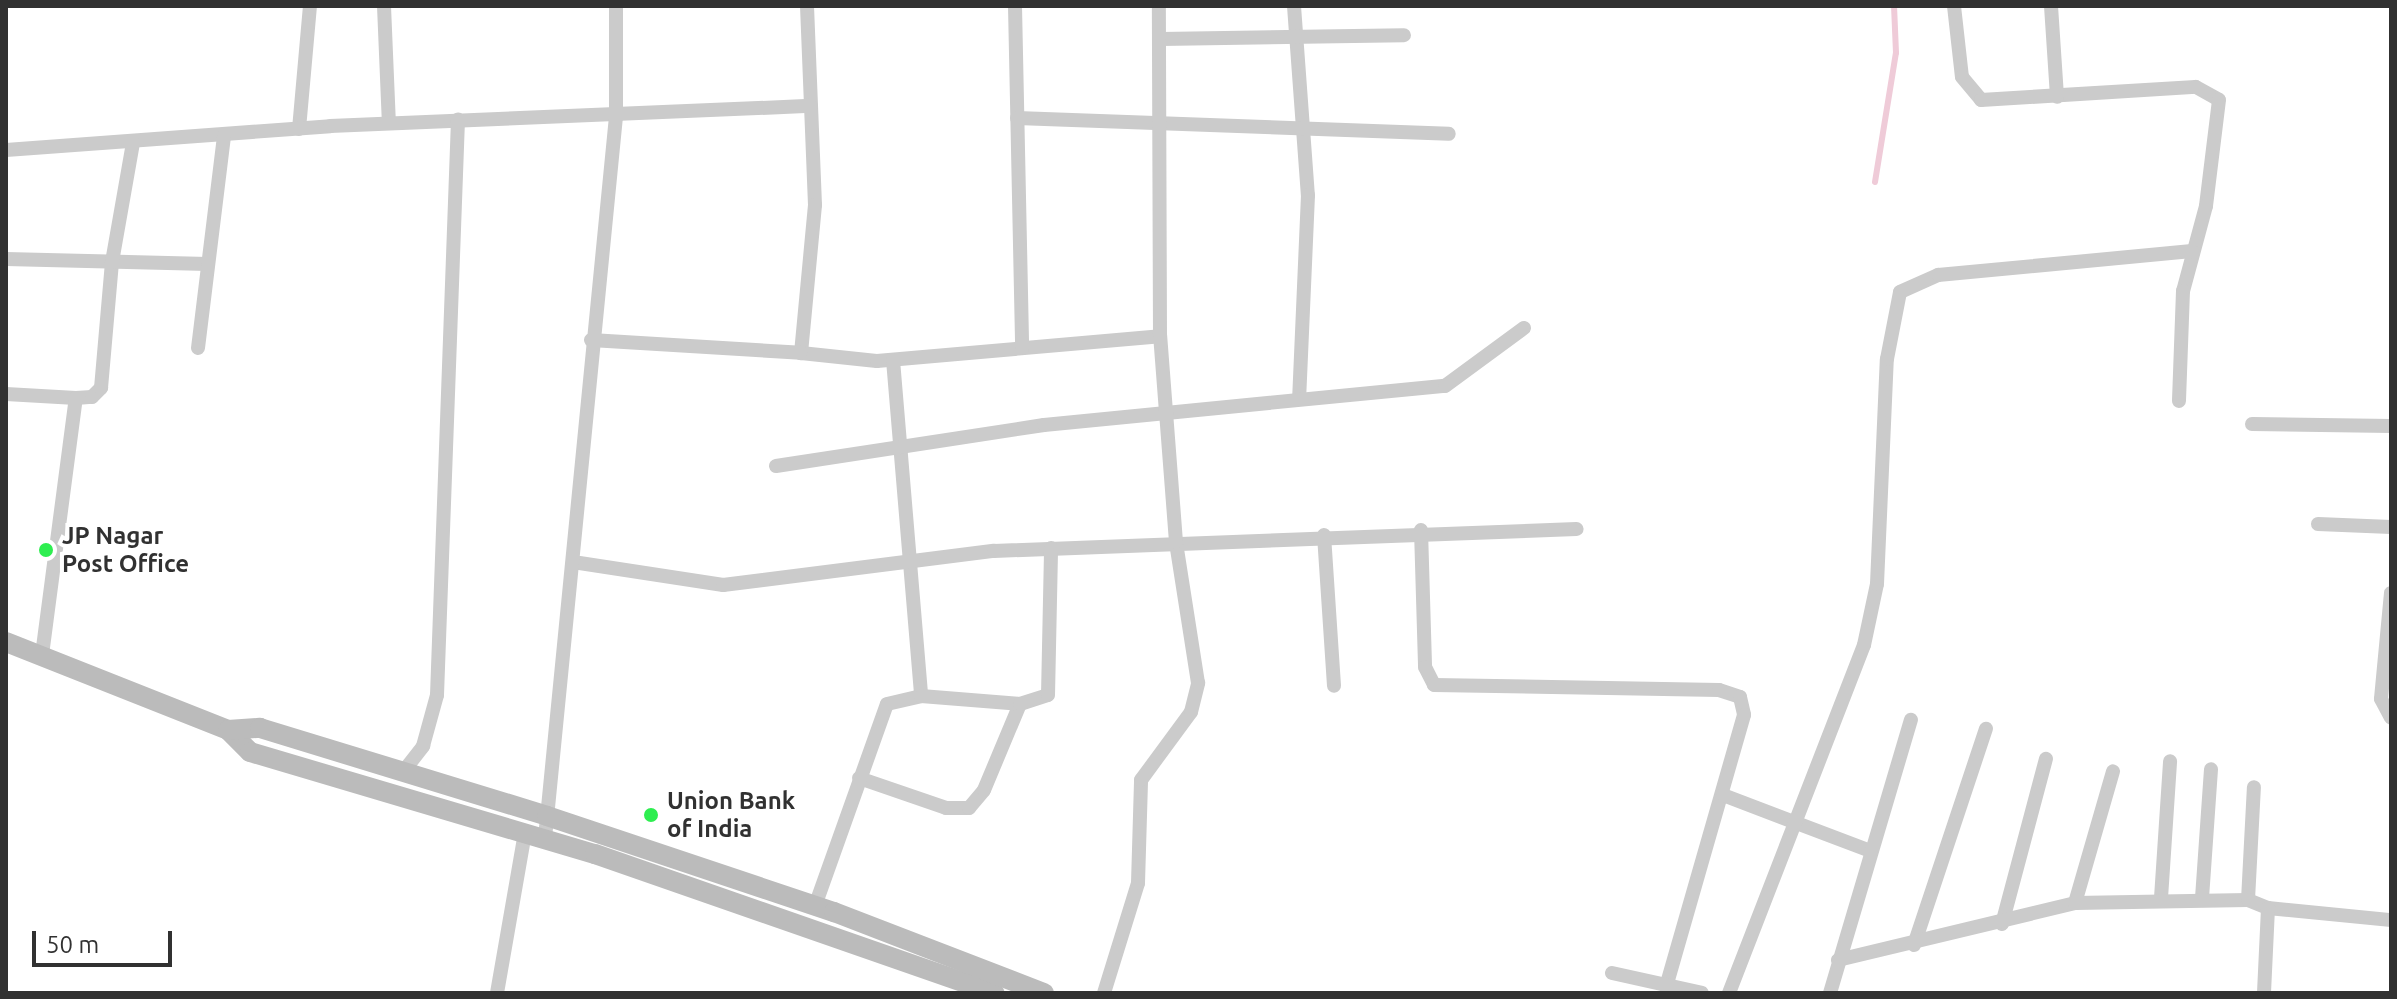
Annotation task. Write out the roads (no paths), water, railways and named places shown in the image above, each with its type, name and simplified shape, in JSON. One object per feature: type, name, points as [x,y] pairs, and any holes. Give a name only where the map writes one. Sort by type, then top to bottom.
[{"type":"main road","points":[[6,642],[228,730],[250,752],[545,838],[994,993]]},
{"type":"main road","points":[[228,730],[260,728],[547,816],[815,906],[1044,993]]},
{"type":"street","points":[[299,129],[310,6]]},
{"type":"street","points":[[384,6],[389,123]]},
{"type":"street","points":[[545,838],[573,562],[591,340],[616,117],[616,6]]},
{"type":"street","points":[[801,353],[815,205],[807,6]]},
{"type":"street","points":[[1015,6],[1022,348]]},
{"type":"street","points":[[1104,993],[1138,883],[1141,780],[1191,712],[1198,683],[1176,542],[1160,336],[1162,127],[1159,6]]},
{"type":"street","points":[[1294,6],[1308,195],[1299,398]]},
{"type":"street","points":[[1954,6],[1962,77],[1969,90],[1981,100],[2196,87],[2219,100],[2206,206],[2192,251],[2177,347],[2179,401]]},
{"type":"street","points":[[2051,6],[2057,97]]},
{"type":"street","points":[[1161,39],[1296,33],[1404,35]]},
{"type":"street","points":[[6,150],[458,119],[616,117],[811,106]]},
{"type":"street","points":[[1017,118],[1162,127],[1304,127],[1449,134]]},
{"type":"street","points":[[403,772],[423,746],[437,695],[458,119]]},
{"type":"street","points":[[198,348],[224,136]]},
{"type":"street","points":[[6,394],[92,397],[101,388],[112,262],[133,143]]},
{"type":"street","points":[[1729,993],[1864,645],[1877,584],[1887,359],[1900,292],[1938,275],[2192,251]]},
{"type":"street","points":[[6,259],[208,264]]},
{"type":"street","points":[[776,466],[1166,412],[1445,386],[1524,328]]},
{"type":"street","points":[[591,340],[893,360],[1160,336]]},
{"type":"street","points":[[893,360],[913,560],[921,696]]},
{"type":"street","points":[[42,655],[76,398]]},
{"type":"street","points":[[2252,424],[2391,426]]},
{"type":"street","points":[[2318,524],[2391,527]]},
{"type":"street","points":[[573,562],[723,585],[913,560],[1051,548],[1421,530],[1577,529]]},
{"type":"street","points":[[1421,530],[1425,667],[1434,685],[1730,692],[1740,697],[1744,715],[1666,987]]},
{"type":"street","points":[[1324,535],[1334,686]]},
{"type":"street","points":[[815,906],[881,712],[898,700],[921,696],[1020,704],[1037,702],[1052,688],[1051,548]]},
{"type":"street","points":[[2391,593],[2381,699],[2391,718]]},
{"type":"street","points":[[859,778],[946,808],[969,808],[984,790],[1020,704]]},
{"type":"street","points":[[1830,993],[1868,850],[1911,720]]},
{"type":"street","points":[[1914,945],[1986,729]]},
{"type":"street","points":[[2002,924],[2046,759]]},
{"type":"street","points":[[2161,898],[2170,761]]},
{"type":"street","points":[[2202,898],[2211,769]]},
{"type":"street","points":[[2075,903],[2113,771]]},
{"type":"street","points":[[2248,900],[2254,787]]},
{"type":"street","points":[[1723,795],[1868,850]]},
{"type":"street","points":[[497,993],[525,832]]},
{"type":"street","points":[[1838,960],[2002,924],[2075,903],[2161,898],[2248,900],[2268,908],[2391,920]]},
{"type":"street","points":[[2264,993],[2268,908]]},
{"type":"street","points":[[1612,973],[1702,993]]},
{"type":"waterway","points":[[1875,182],[1896,53],[1894,6]]},
{"type":"place","name":"JP Nagar Post Office","points":[[46,550]]},
{"type":"place","name":"Union Bank of India","points":[[651,815]]}]
